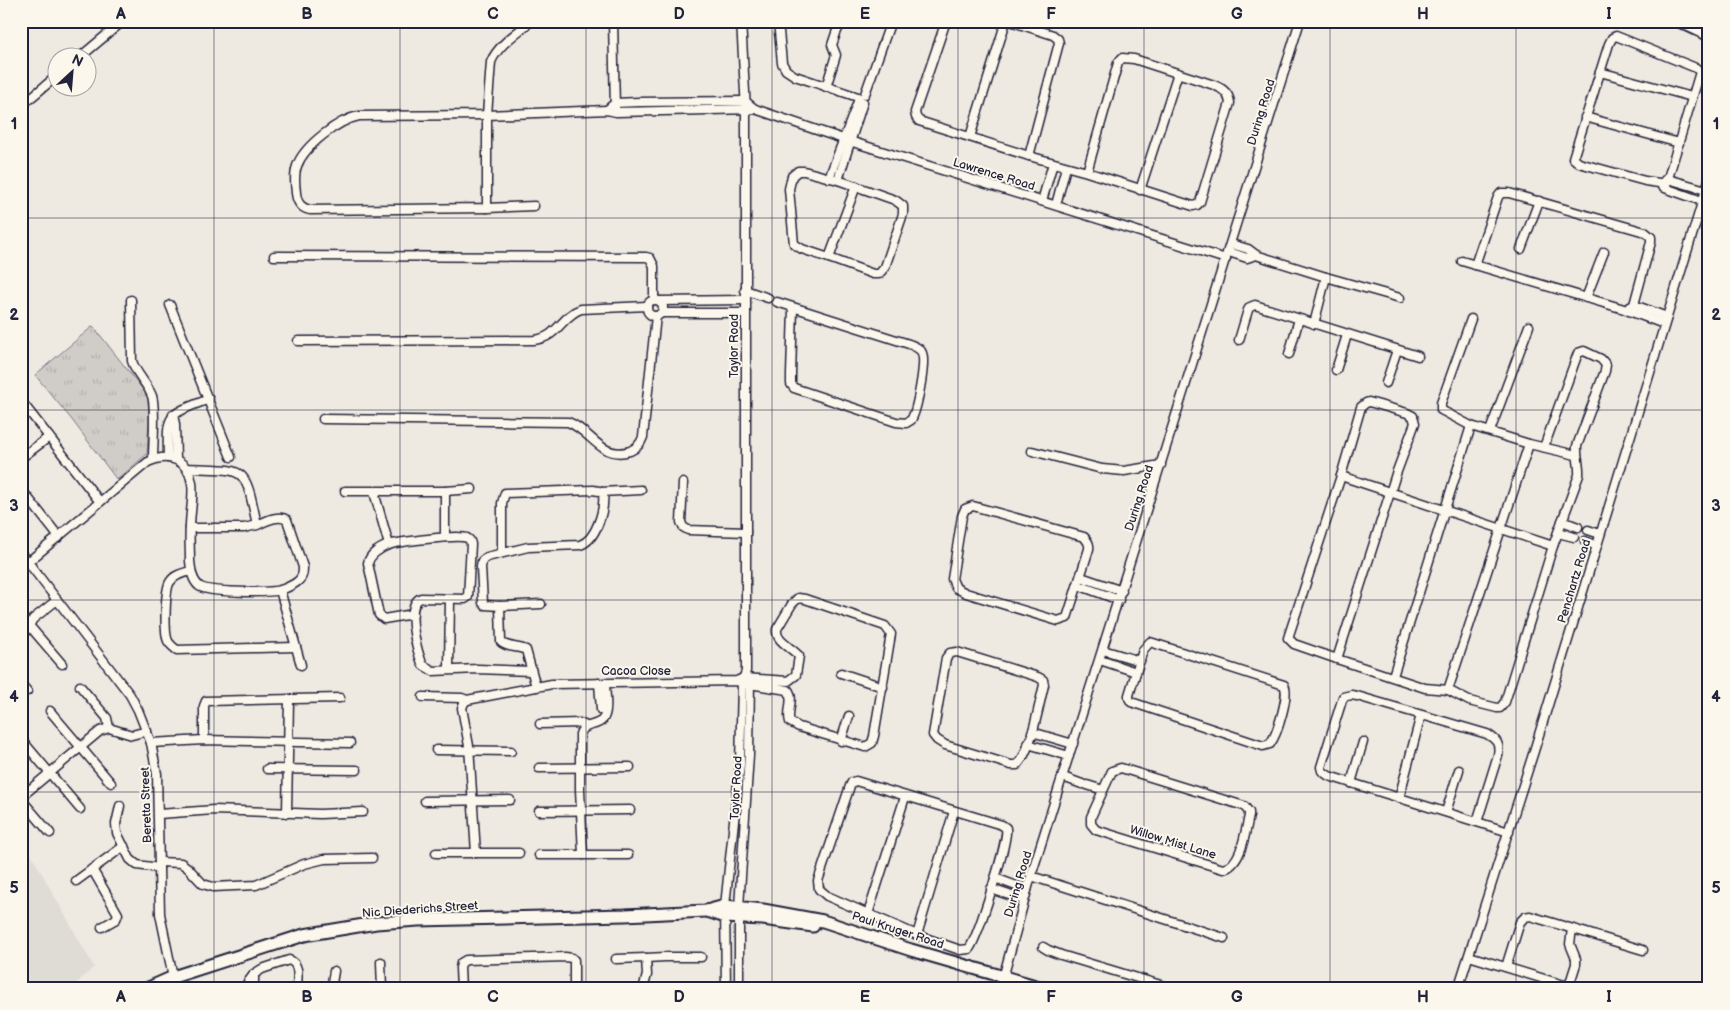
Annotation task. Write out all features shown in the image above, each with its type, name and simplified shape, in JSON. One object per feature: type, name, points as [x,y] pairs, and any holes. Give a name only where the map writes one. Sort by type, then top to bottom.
[{"type":"street","points":[[91,48],[123,21]]},
{"type":"street","points":[[487,208],[489,71],[493,56],[531,21]]},
{"type":"street","points":[[613,21],[616,108]]},
{"type":"street","name":"Taylor Road","points":[[726,989],[725,911],[740,764],[745,679],[746,110],[741,21]]},
{"type":"street","points":[[778,21],[783,67],[795,76],[861,98]]},
{"type":"street","points":[[826,87],[836,55],[832,45],[842,21]]},
{"type":"street","points":[[834,179],[861,98],[891,21]]},
{"type":"street","points":[[946,21],[915,112],[916,117],[923,123],[1193,206],[1200,202],[1230,98],[1220,87],[1124,57],[1119,61],[1087,172]]},
{"type":"street","points":[[970,138],[1008,21],[1053,34],[1059,43],[1029,156]]},
{"type":"street","name":"During Road","points":[[1002,982],[1031,876],[1228,255],[1300,21]]},
{"type":"street","points":[[1678,21],[1709,35]]},
{"type":"street","points":[[1662,186],[1668,179],[1700,72],[1698,69],[1614,36],[1610,40],[1573,158],[1576,161],[1662,186],[1702,201]]},
{"type":"street","points":[[1600,72],[1692,97]]},
{"type":"street","points":[[1140,190],[1178,73]]},
{"type":"street","points":[[21,106],[48,84]]},
{"type":"street","points":[[534,206],[310,210],[299,203],[295,184],[296,167],[302,156],[321,137],[345,119],[359,116],[487,115],[607,110],[639,102],[745,101]]},
{"type":"street","name":"Lawrence Road","points":[[745,101],[755,109],[846,140],[1056,206],[1228,255],[1247,258],[1256,255]]},
{"type":"street","name":"Lawrence Road","points":[[616,108],[755,109]]},
{"type":"street","points":[[1585,117],[1679,144]]},
{"type":"street","points":[[1042,201],[1053,163]]},
{"type":"street","points":[[1056,206],[1066,167]]},
{"type":"street","points":[[798,171],[804,171],[834,179],[895,200],[903,206],[903,214],[885,266],[876,275],[802,250],[794,244],[789,189],[792,176],[798,171]]},
{"type":"street","points":[[1668,179],[1706,190]]},
{"type":"street","name":"Penchartz Road","points":[[1458,989],[1509,832],[1709,180]]},
{"type":"street","points":[[829,258],[856,186]]},
{"type":"street","points":[[1476,265],[1499,194],[1509,193],[1539,201],[1649,234],[1652,239],[1630,309]]},
{"type":"street","points":[[1521,249],[1539,201]]},
{"type":"street","points":[[1231,244],[1248,249],[1256,255],[1400,298]]},
{"type":"street","points":[[1586,298],[1604,252]]},
{"type":"street","points":[[274,256],[646,257],[650,258],[654,266],[657,301],[663,307],[659,314],[643,437],[634,450],[610,452],[581,429],[568,422],[324,419]]},
{"type":"street","points":[[1462,261],[1666,320]]},
{"type":"street","points":[[1314,324],[1326,277]]},
{"type":"street","points":[[745,290],[768,298]]},
{"type":"street","points":[[131,300],[132,361],[150,392],[153,402],[153,459]]},
{"type":"street","points":[[745,300],[651,301],[647,306],[648,312],[653,316],[659,314],[745,313]]},
{"type":"street","points":[[777,302],[919,348],[923,363],[915,411],[911,420],[906,423],[896,422],[794,388],[791,384],[790,375],[793,308]]},
{"type":"street","points":[[170,305],[232,457]]},
{"type":"street","points":[[1239,340],[1248,310],[1253,305],[1418,356]]},
{"type":"street","points":[[298,341],[534,340],[547,337],[572,314],[581,309],[647,306]]},
{"type":"street","points":[[1289,354],[1299,319]]},
{"type":"street","points":[[1471,319],[1440,407],[1442,411],[1470,426],[1529,444],[1576,454]]},
{"type":"street","points":[[1490,431],[1529,326]]},
{"type":"street","points":[[1336,370],[1347,335]]},
{"type":"street","points":[[1386,383],[1397,350]]},
{"type":"street","points":[[1337,658],[1402,455],[1415,423],[1413,416],[1408,413],[1369,402],[1363,404],[1288,638],[1294,644],[1431,689],[1448,690],[1480,704],[1497,708],[1504,704],[1552,546],[1579,476],[1580,469],[1576,454],[1580,436],[1606,368],[1603,360],[1584,351],[1580,352],[1577,356],[1544,447]]},
{"type":"street","points":[[168,458],[168,423],[173,415],[183,409],[209,400]]},
{"type":"street","points":[[21,401],[100,502]]},
{"type":"street","points":[[173,415],[176,459]]},
{"type":"street","points":[[1393,676],[1470,426]]},
{"type":"street","points":[[21,458],[49,437]]},
{"type":"street","points":[[1448,690],[1529,444]]},
{"type":"street","points":[[1032,452],[1102,469],[1124,470],[1161,465]]},
{"type":"street","points":[[28,562],[148,462],[153,459],[168,458],[176,459],[186,468],[192,484],[190,528],[191,571],[198,586],[210,591],[220,592],[280,590],[295,583],[303,573],[293,533],[284,517],[274,518],[244,528],[190,528]]},
{"type":"street","points":[[186,468],[227,469],[241,474],[250,489],[257,525]]},
{"type":"street","points":[[1341,476],[1552,546]]},
{"type":"street","points":[[683,483],[681,522],[683,527],[688,530],[746,532]]},
{"type":"street","points":[[21,489],[59,537]]},
{"type":"street","points":[[345,490],[374,492],[472,489]]},
{"type":"street","points":[[502,553],[502,503],[505,493],[641,490]]},
{"type":"street","points":[[445,491],[445,536]]},
{"type":"street","points":[[374,492],[389,545]]},
{"type":"street","points":[[541,604],[500,606],[483,604],[481,567],[484,558],[528,547],[585,544],[594,532],[601,512],[603,498],[601,492]]},
{"type":"street","points":[[974,506],[1084,537],[1090,545],[1081,577],[1069,615],[1063,620],[1058,621],[959,590],[954,585],[952,579],[963,512],[968,507],[974,506]]},
{"type":"street","points":[[1562,521],[1578,527]]},
{"type":"street","points":[[1588,530],[1600,534]]},
{"type":"street","points":[[1558,533],[1574,538]]},
{"type":"street","points":[[413,614],[384,619],[379,615],[368,563],[373,554],[389,545],[445,536],[465,537],[471,544],[468,597],[465,599],[418,598],[415,602],[413,614],[417,650],[423,666],[434,670],[531,671]]},
{"type":"street","points":[[1585,541],[1597,546]]},
{"type":"street","name":"Beretta Street","points":[[21,554],[130,695],[147,731],[158,774],[160,914],[174,983]]},
{"type":"street","points":[[191,571],[171,579],[166,590],[167,638],[172,647],[177,650],[295,647]]},
{"type":"street","points":[[1081,577],[1122,590]]},
{"type":"street","points":[[1078,585],[1119,600]]},
{"type":"street","points":[[280,590],[301,665]]},
{"type":"street","points":[[802,598],[885,626],[891,634],[872,743],[868,746],[862,747],[799,727],[790,722],[788,716],[791,697],[788,690],[745,679],[788,680],[796,674],[799,656],[778,638],[776,633],[794,600],[802,598]]},
{"type":"street","points":[[449,669],[450,599]]},
{"type":"street","points":[[21,639],[33,619],[57,600]]},
{"type":"street","points":[[500,606],[501,642],[526,650],[536,687]]},
{"type":"street","points":[[21,616],[62,664]]},
{"type":"street","points":[[1150,642],[1281,683],[1286,688],[1287,693],[1273,740],[1267,746],[1263,746],[1135,704],[1129,698],[1140,661],[1144,647],[1150,642]]},
{"type":"street","points":[[1103,650],[1140,661]]},
{"type":"street","points":[[957,652],[1043,680],[1044,685],[1032,732],[1020,761],[1014,765],[945,745],[935,738],[933,732],[945,663],[949,654],[957,652]]},
{"type":"street","points":[[1100,660],[1136,672]]},
{"type":"street","points":[[841,673],[883,687]]},
{"type":"street","name":"Taylor Road","points":[[739,989],[739,912],[749,755],[745,679]]},
{"type":"street","name":"Cacoa Close","points":[[423,697],[462,698],[467,700],[558,683],[745,679]]},
{"type":"street","points":[[583,855],[580,734],[586,726],[600,722],[603,719],[606,709],[602,683]]},
{"type":"street","points":[[21,684],[27,691]]},
{"type":"street","points":[[80,686],[107,718],[110,728]]},
{"type":"street","points":[[1477,822],[1498,755],[1498,743],[1487,734],[1357,696],[1351,695],[1342,698],[1321,767],[1322,771],[1329,776],[1509,832]]},
{"type":"street","points":[[204,740],[204,706],[206,701],[340,698]]},
{"type":"street","points":[[287,813],[289,699]]},
{"type":"street","points":[[467,700],[462,708],[470,750],[476,853]]},
{"type":"street","points":[[50,711],[111,783]]},
{"type":"street","points":[[1398,798],[1422,715]]},
{"type":"street","points":[[841,741],[849,716]]},
{"type":"street","points":[[540,724],[580,723],[586,726]]},
{"type":"street","points":[[50,833],[21,798],[100,731],[110,728],[132,735],[147,731]]},
{"type":"street","points":[[1032,732],[1073,744]]},
{"type":"street","points":[[21,739],[80,809]]},
{"type":"street","points":[[151,743],[204,740],[350,743]]},
{"type":"street","points":[[1351,783],[1363,742]]},
{"type":"street","points":[[1028,744],[1069,756]]},
{"type":"street","points":[[436,750],[512,751]]},
{"type":"street","points":[[539,768],[630,767]]},
{"type":"street","points":[[267,768],[356,770]]},
{"type":"street","name":"Willow Mist Lane","points":[[1121,768],[1244,806],[1249,812],[1249,816],[1237,859],[1232,865],[1224,869],[1096,830],[1091,824],[1091,820],[1102,790],[1112,771],[1121,768]]},
{"type":"street","points":[[1446,812],[1459,770]]},
{"type":"street","points":[[1063,777],[1102,790]]},
{"type":"street","points":[[856,781],[905,797],[1002,825],[1006,828],[1006,837],[995,878],[975,938],[969,949],[960,950],[917,935],[822,893],[817,886],[852,782],[856,781]]},
{"type":"street","points":[[868,914],[905,797]]},
{"type":"street","points":[[425,801],[510,800]]},
{"type":"street","points":[[120,806],[116,828],[130,859],[137,865],[181,863],[203,884],[213,887],[256,885],[304,864],[324,859],[372,858]]},
{"type":"street","points":[[159,814],[214,810],[287,813],[363,812]]},
{"type":"street","points":[[540,811],[630,810]]},
{"type":"street","points":[[917,935],[954,811]]},
{"type":"street","points":[[76,881],[124,846]]},
{"type":"street","points":[[436,854],[519,853]]},
{"type":"street","points":[[539,855],[628,855]]},
{"type":"street","points":[[92,869],[118,914],[116,919],[102,927]]},
{"type":"street","points":[[1031,876],[1224,938]]},
{"type":"street","points":[[995,878],[1027,890]]},
{"type":"street","points":[[991,888],[1024,900]]},
{"type":"street","name":"Nic Diederichs Street","points":[[146,989],[174,983],[304,935],[376,923],[418,920],[725,911]]},
{"type":"street","name":"Paul Kruger Road","points":[[725,911],[825,928],[1025,989]]},
{"type":"street","points":[[1506,968],[1520,922],[1525,917],[1530,916],[1643,950]]},
{"type":"street","points":[[1469,956],[1573,987],[1576,959],[1570,944],[1572,929]]},
{"type":"street","points":[[1043,947],[1061,955],[1174,989]]},
{"type":"street","points":[[616,959],[665,956],[701,957]]},
{"type":"street","points":[[461,989],[460,968],[461,963],[466,960],[569,957],[572,958],[574,963],[574,989]]},
{"type":"street","points":[[643,989],[647,975],[646,958]]},
{"type":"street","points":[[243,989],[254,974],[262,969],[289,960],[297,966],[297,989]]},
{"type":"street","points":[[381,962],[382,989]]},
{"type":"street","points":[[331,989],[334,971]]},
{"type":"street","points":[[254,974],[254,989]]},
{"type":"street","name":"Paul Kruger Road","points":[[1002,982],[1046,989]]},
{"type":"shaded area","points":[[21,836],[94,967],[70,989],[21,989]]},
{"type":"green space","points":[[93,326],[148,396],[147,454],[117,480],[35,375]]}]
